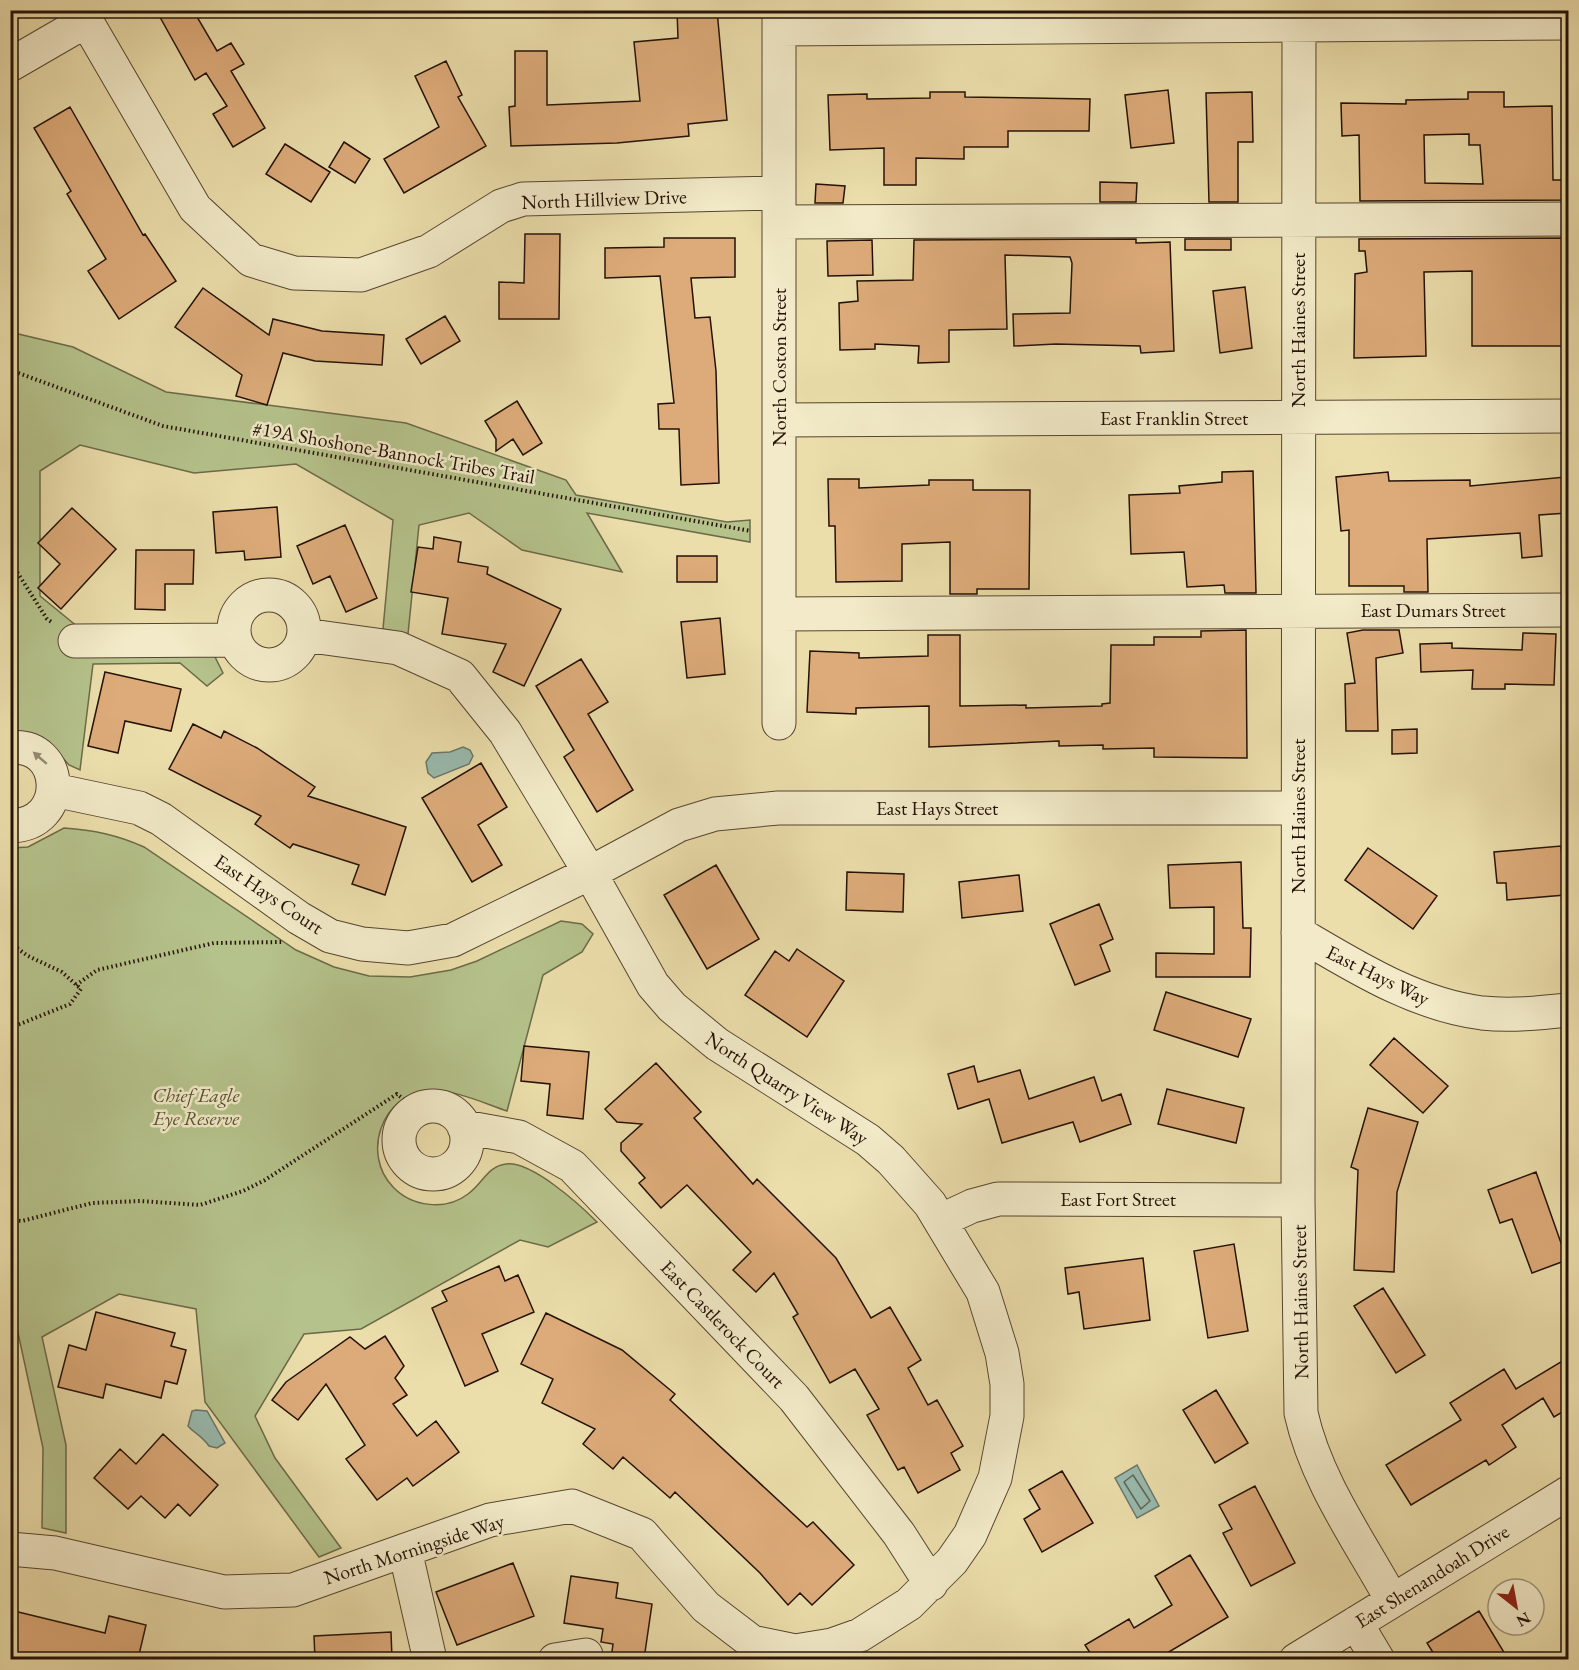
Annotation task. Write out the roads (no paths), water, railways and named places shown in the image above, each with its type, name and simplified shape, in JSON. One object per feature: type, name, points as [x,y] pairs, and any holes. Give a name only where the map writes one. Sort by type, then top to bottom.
[{"type":"street","points":[[10,65],[83,16]]},
{"type":"street","name":"North Hillview Drive","points":[[83,16],[195,208],[250,260],[294,273],[361,275],[429,251],[501,206],[523,199],[779,208],[1299,220],[1569,219]]},
{"type":"street","points":[[779,20],[1299,18],[1569,23]]},
{"type":"street","name":"North Haines Street","points":[[1299,18],[1298,1200],[1301,1413],[1308,1443],[1318,1469],[1392,1600]]},
{"type":"street","name":"North Coston Street","points":[[779,20],[779,723]]},
{"type":"street","name":"East Franklin Street","points":[[779,420],[1569,416]]},
{"type":"street","points":[[274,596],[292,605],[303,622],[304,635],[299,648],[290,658],[278,664],[264,665],[251,661],[241,652],[235,640],[234,626],[239,613],[248,603],[260,597],[274,596]]},
{"type":"street","name":"East Dumars Street","points":[[779,614],[1569,610]]},
{"type":"street","name":"North Quarry View Way","points":[[304,635],[398,648],[460,676],[505,732],[590,873],[653,985],[672,1007],[717,1044],[868,1140],[911,1182],[942,1220],[983,1292],[994,1322],[1007,1384],[1007,1416],[996,1478],[984,1507],[958,1553],[931,1584],[885,1621],[832,1646],[795,1651],[748,1651]]},
{"type":"street","points":[[75,641],[235,640]]},
{"type":"street","points":[[10,748],[33,751],[45,760],[52,774],[54,790],[50,805],[40,817],[27,825],[10,826]]},
{"type":"street","name":"East Hays Court","points":[[54,790],[139,808],[161,819],[313,926],[330,936],[362,944],[408,948],[453,940],[590,873]]},
{"type":"street","name":"East Hays Street","points":[[590,873],[679,825],[715,814],[750,810],[1298,808]]},
{"type":"street","name":"East Hays Way","points":[[1298,933],[1365,972],[1430,1002],[1482,1013],[1522,1014],[1569,1010]]},
{"type":"street","points":[[433,1106],[446,1108],[457,1116],[464,1127],[466,1147],[456,1164],[446,1171],[432,1174],[419,1171],[408,1163],[401,1152],[399,1139],[401,1126],[409,1115],[417,1110],[433,1106]]},
{"type":"street","name":"East Castlerock Court","points":[[464,1127],[519,1137],[573,1166],[794,1398],[899,1534],[931,1584]]},
{"type":"street","name":"East Fort Street","points":[[942,1220],[972,1206],[998,1199],[1298,1200]]},
{"type":"street","name":"East Shenandoah Drive","points":[[1296,1659],[1569,1492]]},
{"type":"street","name":"North Morningside Way","points":[[10,1549],[55,1553],[224,1592],[293,1590],[490,1520],[572,1506],[642,1534],[748,1651]]},
{"type":"street","points":[[405,1550],[430,1659]]},
{"type":"street","points":[[1356,1623],[1378,1659]]},
{"type":"water","points":[[463,747],[470,750],[473,756],[469,764],[434,778],[428,773],[426,762],[432,753],[450,752]]},
{"type":"water","points":[[192,1411],[207,1411],[225,1443],[217,1448],[209,1446],[188,1426]]},
{"type":"water","points":[[1137,1465],[1159,1506],[1137,1518],[1115,1478]]},
{"type":"park label","name":"Chief Eagle Eye Reserve","points":[[196,1106]]}]
